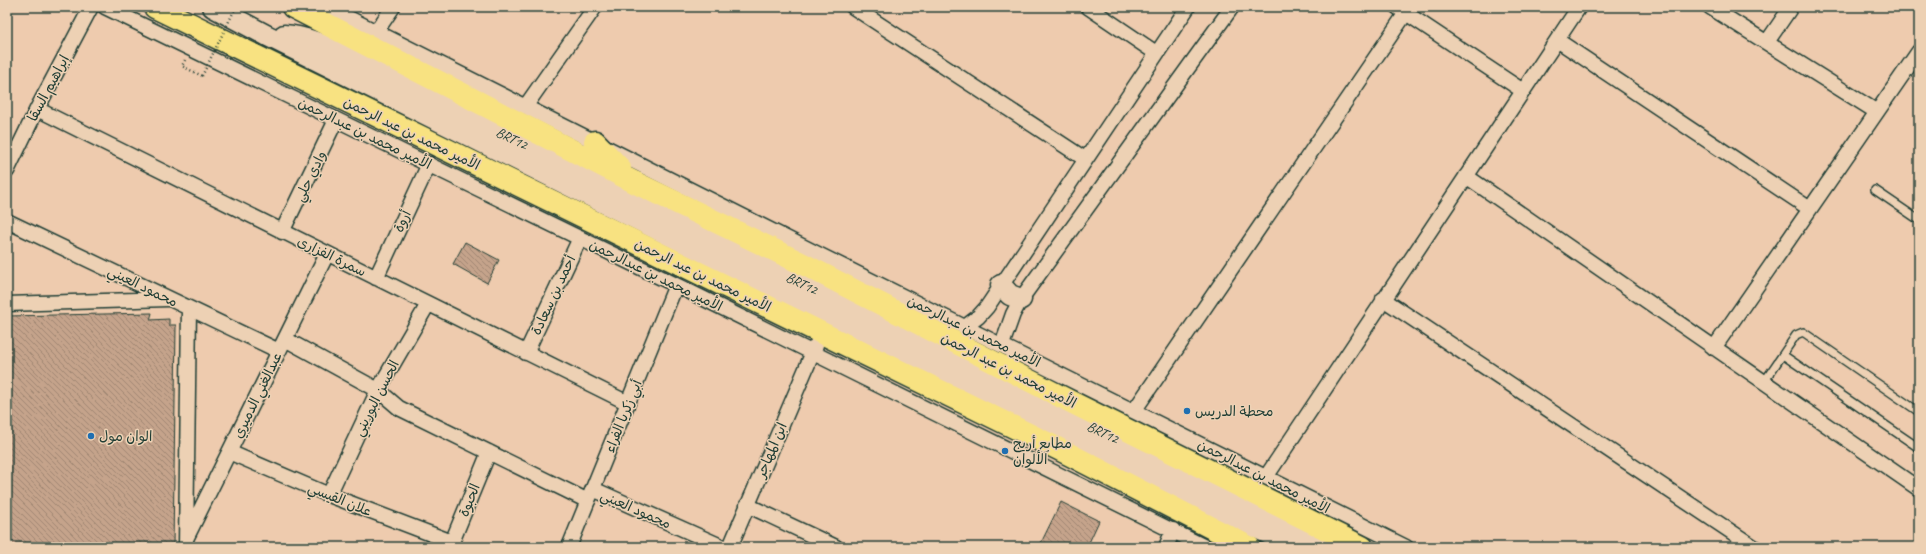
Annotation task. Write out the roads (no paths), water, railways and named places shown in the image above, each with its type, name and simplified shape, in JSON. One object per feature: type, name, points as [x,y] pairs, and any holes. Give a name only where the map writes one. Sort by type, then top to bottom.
[{"type":"main road","name":"الأمير محمد بن عبد الرحمن","points":[[155,7],[1059,449],[1249,547]]},
{"type":"main road","name":"BRT12","points":[[213,7],[266,35],[1295,547]]},
{"type":"main road","name":"الأمير محمد بن عبد الرحمن","points":[[293,7],[634,182],[810,259],[1075,404],[1362,547]]},
{"type":"main road","name":"BRT12","points":[[266,35],[293,36],[326,47],[356,60],[1334,547]]},
{"type":"main road","points":[[595,142],[634,182]]},
{"type":"main road","points":[[1001,285],[1010,295],[1021,299]]},
{"type":"street","name":"إبراهيم السقا","points":[[7,171],[37,109],[91,7]]},
{"type":"street","name":"الأمير محمد بن عبدالرحمن","points":[[105,7],[676,285],[1174,530],[1205,547]]},
{"type":"street","points":[[376,32],[393,7]]},
{"type":"street","points":[[525,107],[595,7]]},
{"type":"street","points":[[852,7],[1085,159]]},
{"type":"street","points":[[1088,7],[1156,53]]},
{"type":"street","points":[[965,326],[978,317],[1001,285],[1188,7]]},
{"type":"street","points":[[1002,345],[1013,314],[1021,299],[1232,7]]},
{"type":"street","points":[[1266,477],[1383,299],[1579,7]]},
{"type":"street","points":[[1710,7],[1877,112]]},
{"type":"street","points":[[1766,42],[1791,7]]},
{"type":"street","name":"الأمير محمد بن عبدالرحمن","points":[[335,9],[376,32],[595,142],[810,259],[965,326],[1406,547]]},
{"type":"street","points":[[1134,411],[1405,9],[1523,91]]},
{"type":"street","points":[[1557,40],[1810,209]]},
{"type":"street","points":[[1714,348],[1877,112],[1914,68],[1919,51]]},
{"type":"street","name":"سمرة الفزارى","points":[[37,109],[628,403]]},
{"type":"street","name":"وادي حلي","points":[[282,232],[336,120]]},
{"type":"street","name":"أروة","points":[[376,278],[429,164]]},
{"type":"street","points":[[1466,176],[1918,487]]},
{"type":"street","name":"محمود العيني","points":[[7,221],[279,351]]},
{"type":"street","name":"أحمد بن سعادة","points":[[526,353],[580,238]]},
{"type":"street","name":"عبدالغني الدميري","points":[[187,542],[229,452],[327,254]]},
{"type":"street","name":"أبي زكريا الفراء","points":[[569,547],[676,285]]},
{"type":"street","points":[[7,304],[170,299]]},
{"type":"street","points":[[1383,299],[1754,547]]},
{"type":"street","name":"الحسن البوريني","points":[[329,496],[378,390],[428,304]]},
{"type":"street","name":"عبدالغني الدميري","points":[[187,542],[189,308]]},
{"type":"street","name":"ابن المهاجر","points":[[730,547],[821,333]]},
{"type":"street","name":"محمود العيني","points":[[285,339],[378,390],[399,408],[489,452],[590,495],[723,547]]},
{"type":"street","name":"علان القيسي","points":[[229,452],[329,496],[451,544]]},
{"type":"street","name":"الحبوة","points":[[451,544],[489,452]]},
{"type":"street","points":[[747,505],[836,547]]},
{"type":"street","points":[[1166,547],[1174,530]]},
{"type":"lane","points":[[1875,190],[1919,220]]},
{"type":"lane","points":[[1764,382],[1796,335],[1803,332],[1919,412]]},
{"type":"lane","points":[[1783,355],[1919,448]]},
{"type":"place","name":"محطة الدريس","points":[[1187,411]]},
{"type":"place","name":"الوان مول","points":[[91,436]]},
{"type":"place","name":"مطابع أريج الألوان","points":[[1005,451]]}]
